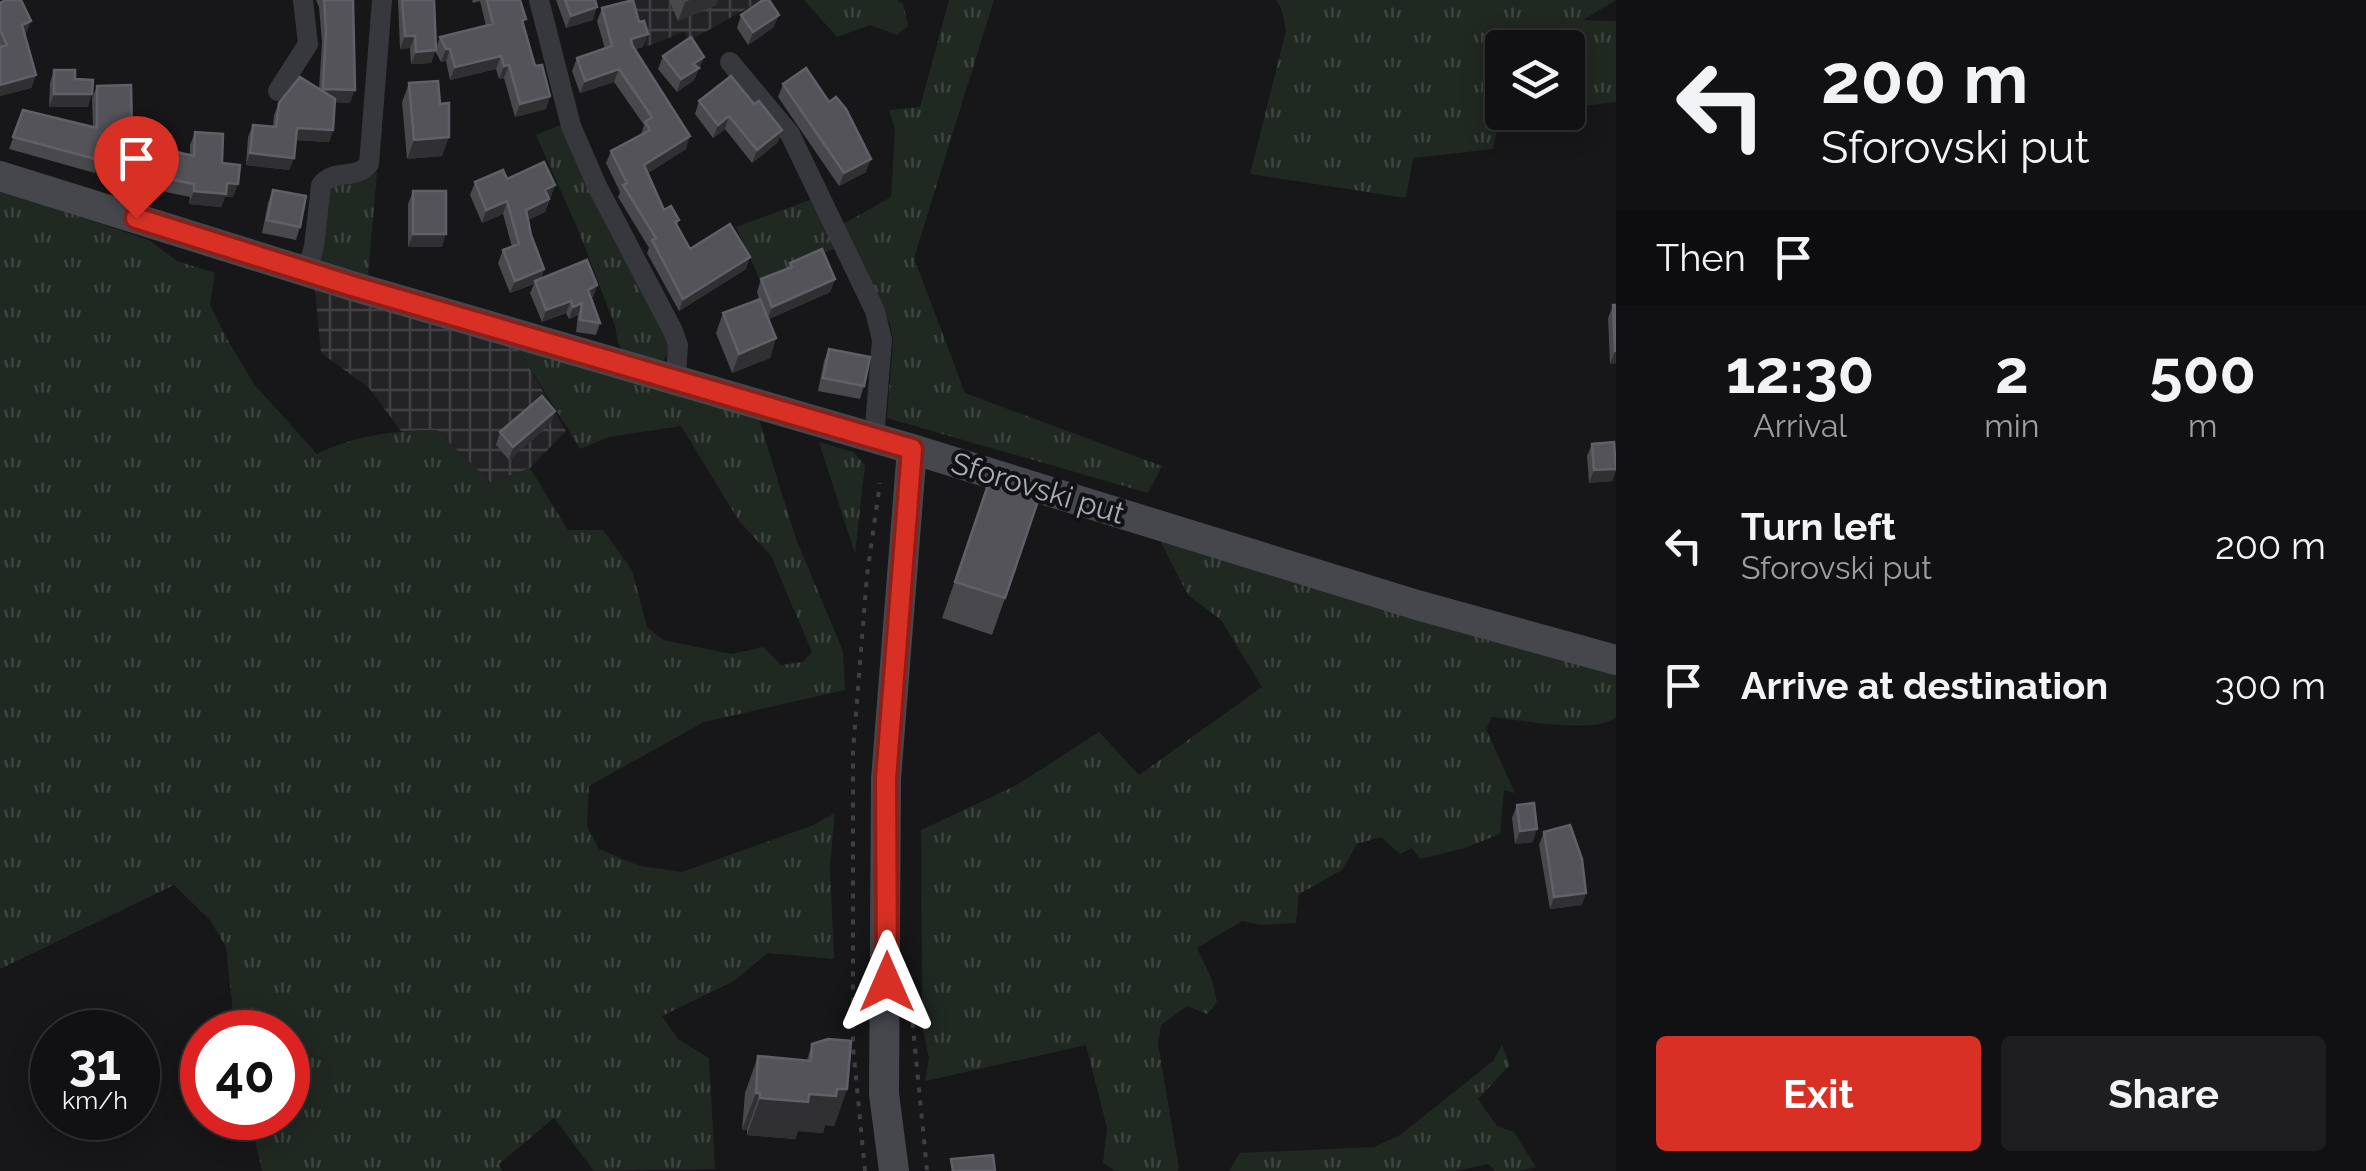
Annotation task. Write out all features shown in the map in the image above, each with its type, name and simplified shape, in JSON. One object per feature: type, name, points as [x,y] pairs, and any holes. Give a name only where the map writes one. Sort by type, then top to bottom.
[{"type":"street","points":[[278,91],[308,44],[303,0]]},
{"type":"street","points":[[307,270],[314,246],[320,185],[333,175],[357,174],[369,164],[382,0]]},
{"type":"street","points":[[539,0],[572,126],[597,186],[673,331],[678,345],[676,378]]},
{"type":"street","points":[[730,62],[790,134],[875,311],[882,340],[874,438]]},
{"type":"street","name":"Sforovski put","points":[[0,176],[352,286],[676,378],[1417,605],[1616,660]]},
{"type":"street","points":[[894,1171],[884,1094],[886,779],[912,449]]},
{"type":"path","points":[[865,1171],[853,1047],[853,751],[880,483]]},
{"type":"path","points":[[910,982],[927,1171]]},
{"type":"shaded area","points":[[628,0],[762,0],[689,41],[684,32],[646,47]]},
{"type":"shaded area","points":[[315,290],[518,348],[566,431],[530,468],[491,483],[436,430],[401,431],[368,387],[321,353]]},
{"type":"green space","points":[[804,0],[897,0],[903,4],[908,26],[897,35],[870,25],[837,37]]},
{"type":"green space","points":[[949,0],[994,0],[914,258],[965,393],[1162,466],[1148,493],[887,418],[893,341],[890,324],[840,226],[891,197],[895,129],[889,110],[920,107]]},
{"type":"green space","points":[[1276,0],[1616,0],[1583,20],[1616,21],[1616,102],[1585,106],[1585,30],[1485,30],[1485,130],[1497,130],[1493,149],[1413,158],[1406,198],[1250,174],[1286,31]]},
{"type":"green space","points":[[560,125],[671,341],[670,351],[662,362],[622,350],[618,343],[579,232],[536,135]]},
{"type":"green space","points":[[377,172],[368,277],[320,265],[330,185],[359,182]]},
{"type":"green space","points":[[0,190],[149,240],[177,261],[215,273],[210,305],[227,339],[254,384],[317,454],[375,435],[436,430],[491,483],[530,468],[568,530],[603,530],[632,570],[647,627],[663,640],[732,654],[763,647],[781,665],[802,662],[812,652],[771,556],[739,521],[681,426],[609,437],[580,449],[518,348],[758,416],[796,539],[843,651],[845,690],[704,722],[589,786],[587,826],[599,849],[640,866],[682,872],[811,826],[835,813],[830,865],[834,959],[768,953],[734,981],[662,1016],[678,1039],[709,1058],[715,1169],[594,1171],[554,1118],[499,1164],[502,1171],[262,1171],[255,1140],[310,1140],[310,1010],[233,1010],[226,947],[210,920],[174,885],[0,969]]},
{"type":"green space","points":[[813,199],[836,248],[760,280],[736,227]]},
{"type":"green space","points":[[819,442],[853,452],[865,465],[855,554]]},
{"type":"green space","points":[[1156,533],[1616,672],[1616,717],[1575,726],[1492,717],[1486,729],[1515,793],[1504,790],[1500,834],[1420,859],[1412,848],[1400,854],[1381,837],[1357,844],[1342,870],[1299,894],[1296,923],[1261,925],[1242,921],[1197,948],[1217,1002],[1207,1014],[1187,1006],[1161,1025],[1158,1043],[1178,1171],[1115,1171],[1103,1163],[1107,1128],[1086,1045],[925,1081],[929,1058],[922,1024],[921,830],[1015,786],[1099,732],[1139,775],[1262,687],[1221,620],[1188,595]]},
{"type":"green space","points":[[1502,1045],[1510,1065],[1478,1099],[1497,1126],[1514,1132],[1536,1167],[1520,1171],[1495,1171],[1489,1164],[1455,1171],[1229,1171],[1240,1153],[1374,1147],[1400,1135],[1493,1061]]},
{"type":"building","points":[[21,0],[31,21],[22,25],[36,75],[0,85],[0,47],[7,45],[0,30],[0,3]]},
{"type":"building","points":[[324,0],[353,0],[355,90],[323,89]]},
{"type":"building","points":[[402,0],[434,0],[436,50],[416,52],[415,36],[405,36]]},
{"type":"building","points":[[487,0],[520,0],[535,66],[542,65],[550,96],[520,104],[509,65],[504,66],[501,56],[455,67],[450,49],[446,49],[440,37],[493,24]]},
{"type":"building","points":[[565,0],[595,0],[597,7],[571,16]]},
{"type":"building","points":[[633,0],[639,22],[644,21],[648,34],[631,39],[632,45],[690,136],[644,165],[664,210],[671,206],[690,249],[730,224],[750,257],[683,299],[652,240],[656,238],[623,185],[627,183],[611,151],[650,130],[645,122],[652,117],[619,69],[585,81],[577,58],[612,46],[602,8]]},
{"type":"building","points":[[769,0],[779,15],[753,32],[741,15]]},
{"type":"building","points":[[691,37],[704,57],[693,64],[699,68],[681,79],[663,56]]},
{"type":"building","points":[[806,68],[829,102],[836,97],[846,109],[871,159],[844,173],[783,84]]},
{"type":"building","points":[[54,70],[75,70],[75,79],[93,80],[92,94],[54,94]]},
{"type":"building","points":[[731,76],[754,104],[759,101],[782,130],[757,150],[729,116],[718,125],[699,101]]},
{"type":"building","points":[[300,77],[335,99],[333,130],[297,128],[294,158],[250,153],[253,125],[276,127],[279,103]]},
{"type":"building","points":[[438,81],[440,104],[449,103],[449,137],[414,140],[409,83]]},
{"type":"building","points":[[131,85],[129,141],[194,156],[195,132],[223,134],[222,163],[240,165],[238,184],[227,183],[226,194],[194,191],[194,184],[146,174],[148,167],[101,153],[99,160],[13,137],[23,110],[97,128],[97,86]]},
{"type":"building","points":[[544,162],[555,185],[545,190],[549,199],[526,210],[544,269],[515,281],[503,250],[519,244],[507,201],[486,210],[475,182],[503,170],[507,179]]},
{"type":"building","points":[[273,190],[306,196],[300,227],[267,220]]},
{"type":"building","points":[[413,191],[446,191],[446,234],[413,234]]},
{"type":"building","points":[[822,249],[835,279],[772,307],[761,279]]},
{"type":"building","points":[[587,260],[597,285],[588,290],[600,323],[580,320],[582,303],[573,307],[571,301],[546,310],[535,281]]},
{"type":"building","points":[[760,299],[776,338],[739,354],[723,313]]},
{"type":"building","points":[[1616,305],[1616,351],[1615,351]]},
{"type":"building","points":[[829,349],[870,357],[864,386],[823,378]]},
{"type":"building","points":[[542,396],[555,411],[513,447],[500,432]]},
{"type":"building","points":[[1614,442],[1616,469],[1594,470],[1592,444]]},
{"type":"building","points":[[990,479],[1040,495],[1005,598],[955,582]]},
{"type":"building","points":[[1534,803],[1537,829],[1520,831],[1517,805]]},
{"type":"building","points":[[1570,825],[1582,859],[1586,893],[1554,897],[1544,832]]},
{"type":"building","points":[[828,1039],[851,1041],[847,1089],[837,1089],[836,1096],[809,1094],[808,1102],[760,1098],[760,1093],[756,1093],[758,1056],[811,1061],[812,1044]]},
{"type":"building","points":[[993,1155],[995,1171],[953,1171],[951,1159]]},
{"type":"route","points":[[136,218],[352,286],[912,449],[886,779],[887,982]]}]
